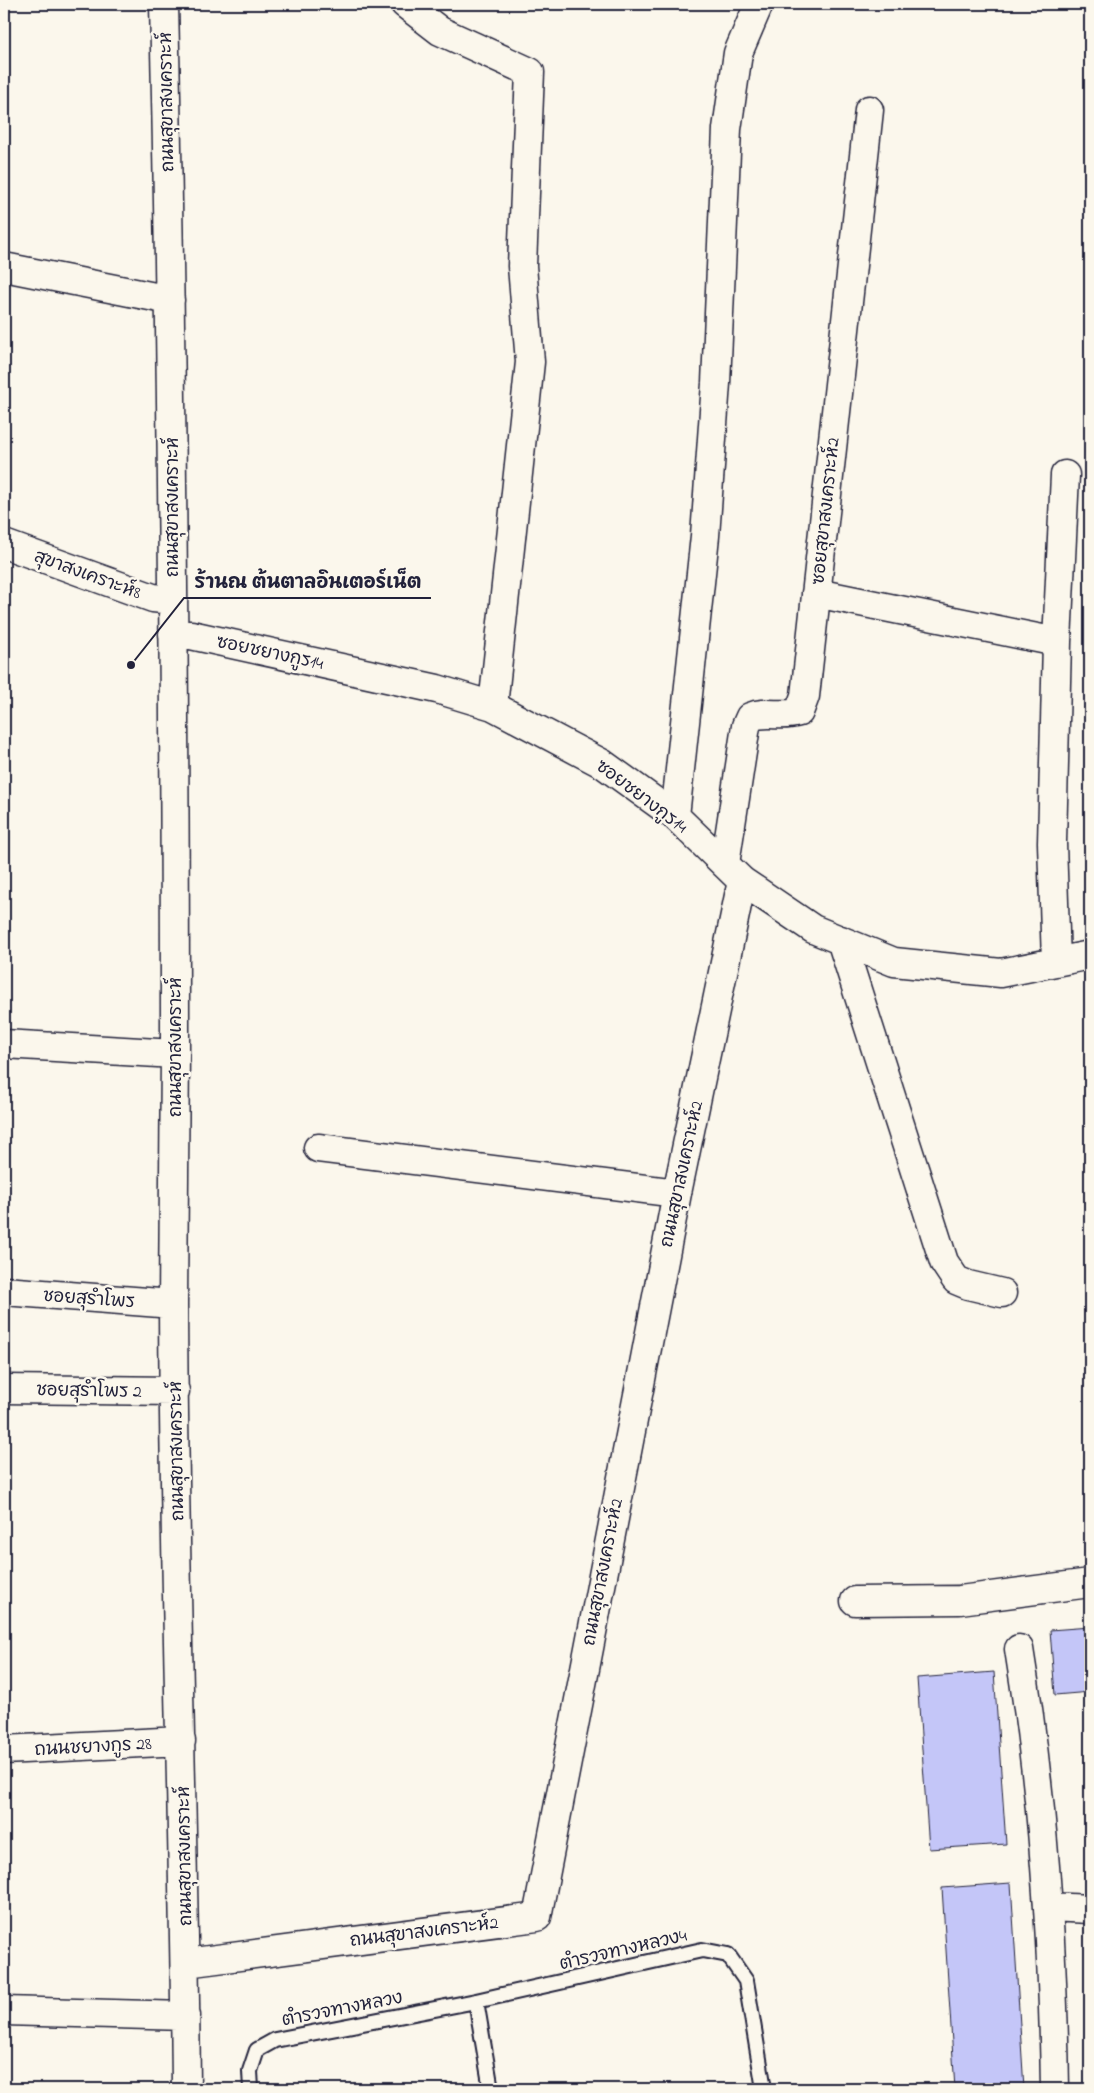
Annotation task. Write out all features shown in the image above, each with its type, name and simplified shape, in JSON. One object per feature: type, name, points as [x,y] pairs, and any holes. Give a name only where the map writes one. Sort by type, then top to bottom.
[{"type":"street","name":"ถนนสุขาสงเคราะห์","points":[[164,4],[170,300],[173,600],[174,1304],[186,1963],[186,2089]]},
{"type":"street","points":[[405,4],[440,31],[530,72],[522,266],[530,362],[493,706]]},
{"type":"street","points":[[675,816],[706,517],[716,384],[727,129],[738,53],[758,4]]},
{"type":"street","name":"ซอยสุขาสงเคราะห์2","points":[[733,873],[746,726],[750,717],[760,713],[787,716],[799,712],[805,696],[869,110]]},
{"type":"street","points":[[4,267],[170,300]]},
{"type":"street","points":[[1056,962],[1052,843],[1057,642],[1065,475]]},
{"type":"street","name":"สุขาสงเคราะห์8","points":[[4,544],[153,598],[173,600]]},
{"type":"street","points":[[816,593],[1057,642]]},
{"type":"street","name":"ซอยชยางกูร14","points":[[173,634],[191,634],[437,688],[493,706],[603,764],[675,816],[733,873],[814,930],[894,962],[1002,973],[1090,955]]},
{"type":"street","name":"ถนนสุขาสงเคราะห์2","points":[[186,1963],[537,1917],[676,1193],[733,873]]},
{"type":"street","points":[[841,940],[944,1262],[956,1280],[968,1286],[1002,1293]]},
{"type":"street","points":[[4,1044],[175,1054]]},
{"type":"street","points":[[318,1148],[676,1193]]},
{"type":"street","name":"ชอยสุรำโพร","points":[[4,1291],[174,1304]]},
{"type":"street","name":"ชอยสุรำโพร 2","points":[[4,1389],[175,1392]]},
{"type":"street","points":[[855,1601],[960,1600],[1090,1583]]},
{"type":"street","points":[[1019,1649],[1041,1809],[1049,1907],[1055,2089]]},
{"type":"street","name":"ถนนชยางกูร 28","points":[[4,1750],[181,1741]]},
{"type":"street","points":[[1049,1907],[1090,1909]]},
{"type":"street","points":[[4,2011],[186,2016]]},
{"type":"lane","name":"ตำรวจทางหลวง4","points":[[476,2001],[702,1950],[728,1955],[746,1981],[764,2089]]},
{"type":"lane","name":"ตำรวจทางหลวง","points":[[251,2089],[250,2071],[257,2050],[275,2040],[476,2001]]},
{"type":"lane","points":[[476,2001],[491,2089]]},
{"type":"building","points":[[1090,1186],[1090,1205],[1085,1203]]},
{"type":"building","points":[[1090,1627],[1090,1692],[1055,1695],[1050,1630]]},
{"type":"building","points":[[994,1672],[1006,1844],[929,1849],[917,1678]]},
{"type":"building","points":[[1011,1883],[1024,2089],[955,2089],[942,1888]]},
{"type":"place","name":"ร้านณ ต้นตาลอินเตอร์เน็ต","points":[[131,665]]}]
